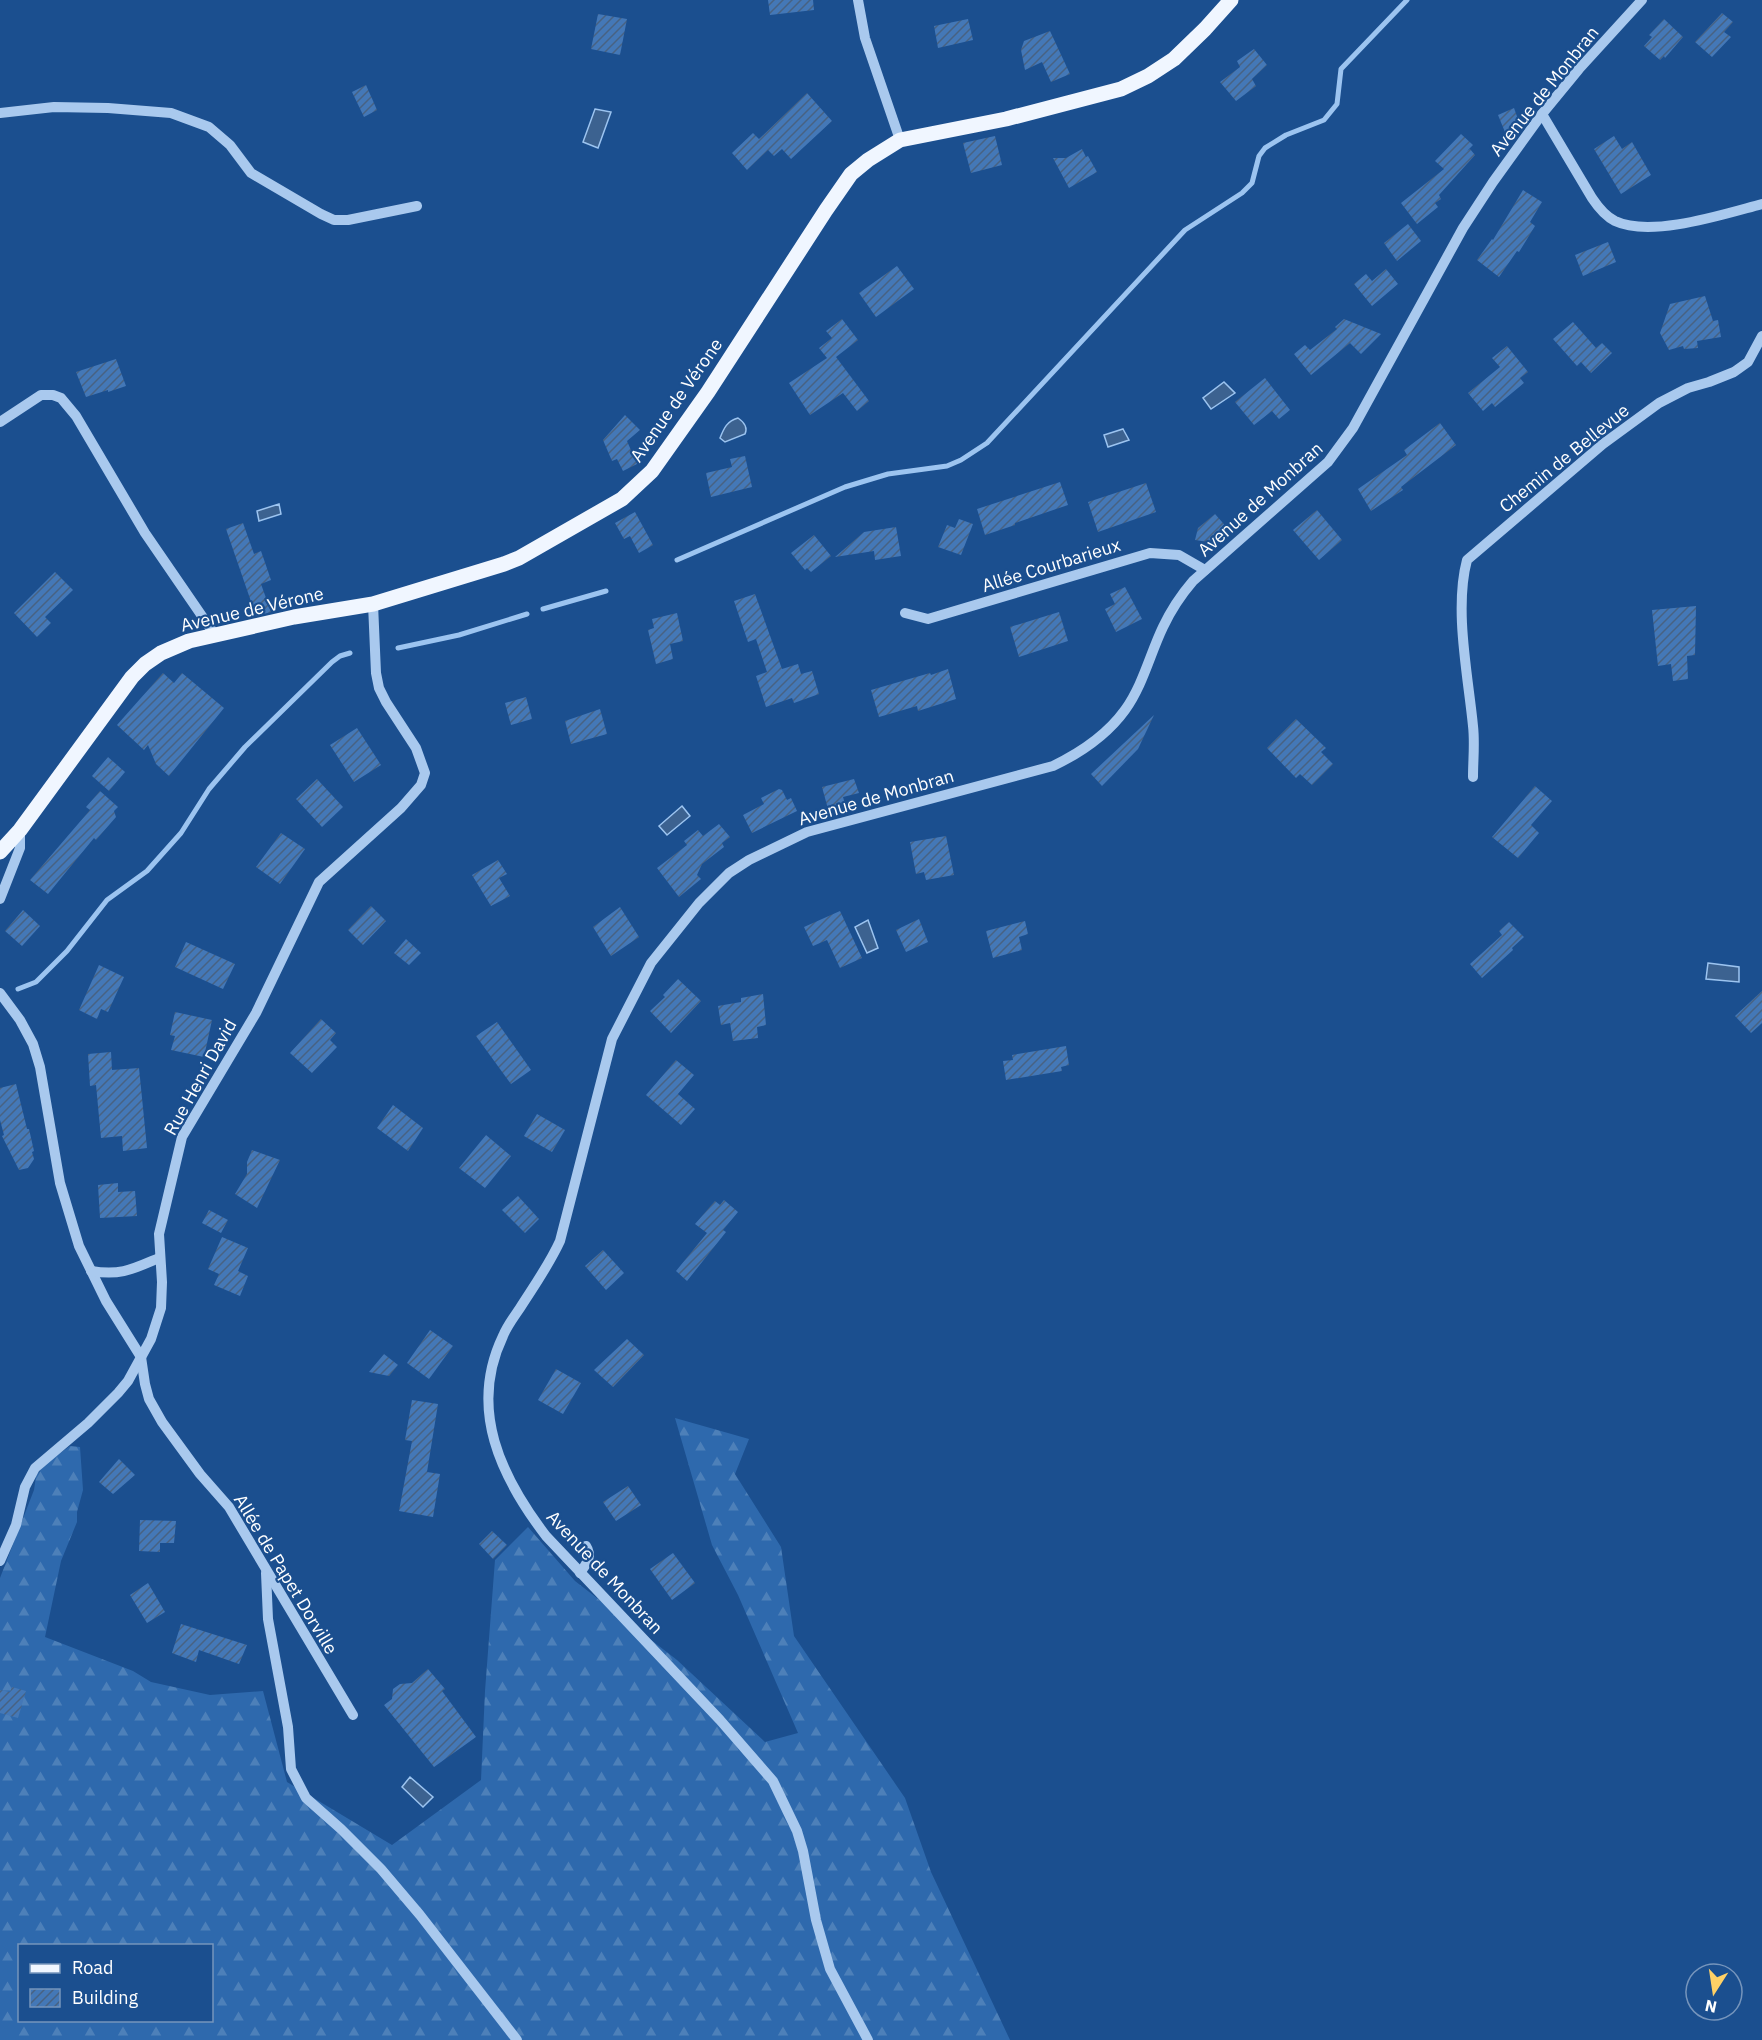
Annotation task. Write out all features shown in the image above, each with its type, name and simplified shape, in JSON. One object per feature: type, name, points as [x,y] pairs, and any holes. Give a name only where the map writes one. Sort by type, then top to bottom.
[{"type":"main road","name":"Avenue de Vérone","points":[[0,852],[20,830],[132,677],[161,653],[189,641],[215,634],[294,617],[374,604],[519,558],[622,500],[652,471],[708,392],[851,174],[868,160],[900,140],[1006,119],[1121,89],[1148,76],[1174,58],[1231,0]]},
{"type":"street","points":[[858,0],[865,38],[900,140]]},
{"type":"street","name":"Avenue de Monbran","points":[[868,2040],[830,1968],[816,1920],[797,1831],[773,1781],[712,1712],[546,1536],[526,1510],[504,1469],[492,1437],[488,1412],[490,1372],[503,1334],[550,1261],[560,1241],[612,1040],[651,963],[699,903],[729,873],[749,860],[807,832],[1053,766],[1082,750],[1110,728],[1125,710],[1139,685],[1162,627],[1173,607],[1193,581],[1294,494],[1338,450],[1353,428],[1464,228],[1505,164],[1579,69],[1642,0]]},
{"type":"street","points":[[0,114],[54,107],[171,113],[208,127],[230,145],[251,173],[334,220],[348,220],[417,206]]},
{"type":"street","points":[[1542,114],[1592,198],[1607,215],[1621,224],[1645,227],[1666,226],[1762,204]]},
{"type":"street","name":"Chemin de Bellevue","points":[[1473,777],[1474,729],[1464,657],[1462,579],[1467,560],[1603,444],[1659,403],[1688,388],[1734,372],[1748,362],[1762,336]]},
{"type":"street","points":[[0,422],[42,395],[61,398],[76,417],[145,533],[215,634]]},
{"type":"street","name":"Allée Courbarieux","points":[[905,613],[928,619],[1150,553],[1179,555],[1205,570]]},
{"type":"street","name":"Rue Henri David","points":[[0,1561],[16,1525],[25,1487],[35,1468],[106,1406],[128,1381],[151,1339],[161,1308],[159,1234],[182,1137],[256,1013],[319,882],[401,808],[421,786],[424,773],[416,748],[379,688],[376,673],[374,604]]},
{"type":"street","points":[[0,899],[20,848],[20,830]]},
{"type":"street","points":[[0,993],[28,1036],[40,1067],[60,1183],[79,1246],[106,1301],[141,1357]]},
{"type":"street","points":[[91,1271],[110,1274],[130,1270],[159,1258]]},
{"type":"street","name":"Allée de Papet Dorville","points":[[141,1357],[149,1399],[162,1422],[200,1474],[229,1507],[353,1715]]},
{"type":"street","points":[[580,1573],[589,1559],[589,1550],[586,1546]]},
{"type":"street","points":[[266,1570],[268,1618],[288,1727],[291,1769],[306,1798],[381,1869],[420,1915],[517,2040]]},
{"type":"green space","points":[[675,1418],[749,1439],[735,1474],[781,1547],[794,1636],[905,1798],[931,1872],[1010,2040],[0,2040],[0,1578],[34,1490],[36,1476],[45,1464],[70,1446],[80,1447],[83,1490],[77,1512],[77,1522],[61,1561],[45,1637],[133,1671],[151,1682],[210,1695],[263,1691],[287,1782],[392,1845],[481,1780],[495,1560],[528,1527],[575,1581],[677,1660],[765,1742],[798,1733],[738,1595],[712,1545]]},
{"type":"shaded area","points":[[595,109],[611,112],[598,148],[583,142]]},
{"type":"shaded area","points":[[1224,382],[1235,393],[1211,409],[1203,398]]},
{"type":"shaded area","points":[[738,418],[745,425],[745,434],[725,442],[720,438],[725,428],[731,421]]},
{"type":"shaded area","points":[[1123,429],[1129,440],[1108,447],[1104,435]]},
{"type":"shaded area","points":[[279,504],[281,514],[259,521],[257,511]]},
{"type":"shaded area","points":[[682,806],[690,816],[667,835],[659,826]]},
{"type":"shaded area","points":[[868,920],[878,948],[867,953],[855,927]]},
{"type":"shaded area","points":[[1708,963],[1739,967],[1739,982],[1706,979]]},
{"type":"shaded area","points":[[410,1777],[433,1797],[423,1807],[402,1787]]},
{"type":"building","points":[[768,0],[813,0],[814,10],[770,15]]},
{"type":"building","points":[[1722,13],[1733,22],[1724,32],[1731,37],[1712,57],[1695,42]]},
{"type":"building","points":[[598,14],[627,19],[620,55],[591,49]]},
{"type":"building","points":[[968,19],[973,40],[938,48],[934,26]]},
{"type":"building","points":[[1664,19],[1683,37],[1665,58],[1664,56],[1660,60],[1644,46],[1652,37],[1649,35]]},
{"type":"building","points":[[1050,31],[1070,74],[1051,82],[1042,62],[1025,70],[1021,50],[1024,41]]},
{"type":"building","points":[[1254,49],[1267,65],[1252,79],[1256,86],[1236,101],[1220,82],[1240,67],[1237,61]]},
{"type":"building","points":[[366,85],[377,110],[364,117],[352,92]]},
{"type":"building","points":[[807,93],[832,121],[791,159],[782,149],[774,156],[768,150],[747,170],[732,153],[753,133],[759,139]]},
{"type":"building","points":[[1514,108],[1519,122],[1507,137],[1498,115]]},
{"type":"building","points":[[1461,134],[1473,145],[1467,151],[1470,149],[1475,155],[1439,195],[1441,199],[1435,203],[1438,207],[1417,224],[1401,203],[1444,169],[1435,161]]},
{"type":"building","points":[[995,136],[1002,165],[971,173],[963,143]]},
{"type":"building","points":[[1614,136],[1622,149],[1632,142],[1651,175],[1621,194],[1594,149]]},
{"type":"building","points":[[1082,149],[1097,172],[1069,188],[1053,158],[1066,158]]},
{"type":"building","points":[[1523,190],[1542,202],[1530,222],[1535,226],[1519,252],[1517,251],[1499,277],[1477,260],[1493,240]]},
{"type":"building","points":[[1408,224],[1421,241],[1397,261],[1384,243]]},
{"type":"building","points":[[1608,242],[1616,262],[1583,276],[1575,255]]},
{"type":"building","points":[[897,266],[914,289],[876,317],[859,293]]},
{"type":"building","points":[[1386,269],[1398,284],[1372,306],[1354,284],[1366,274],[1372,281]]},
{"type":"building","points":[[1705,296],[1713,321],[1718,320],[1721,337],[1697,341],[1698,348],[1684,349],[1683,346],[1669,350],[1660,333],[1670,304]]},
{"type":"building","points":[[842,319],[858,340],[836,357],[869,401],[857,411],[843,393],[810,415],[789,383],[827,358],[819,348],[832,338],[826,331]]},
{"type":"building","points":[[1344,319],[1381,334],[1361,354],[1350,343],[1311,375],[1294,354],[1305,345],[1310,350],[1337,329],[1335,327]]},
{"type":"building","points":[[1573,322],[1596,348],[1602,343],[1612,353],[1591,373],[1581,362],[1577,366],[1553,339]]},
{"type":"building","points":[[1507,346],[1528,372],[1520,378],[1524,383],[1495,407],[1492,403],[1483,411],[1468,393],[1500,367],[1492,358]]},
{"type":"building","points":[[116,359],[126,386],[86,397],[76,372]]},
{"type":"building","points":[[1265,378],[1290,410],[1279,419],[1272,411],[1254,425],[1235,402]]},
{"type":"building","points":[[625,415],[640,430],[627,441],[637,464],[623,471],[617,459],[612,461],[603,440]]},
{"type":"building","points":[[1440,423],[1456,445],[1401,487],[1403,490],[1371,511],[1358,489],[1407,455],[1404,450]]},
{"type":"building","points":[[745,456],[752,487],[711,497],[706,473],[732,467],[730,459]]},
{"type":"building","points":[[1060,482],[1068,505],[985,535],[977,509]]},
{"type":"building","points":[[1146,483],[1156,512],[1098,532],[1088,502]]},
{"type":"building","points":[[1317,510],[1342,540],[1319,560],[1293,530]]},
{"type":"building","points":[[635,512],[653,545],[639,553],[630,536],[624,539],[615,523]]},
{"type":"building","points":[[1215,514],[1230,531],[1215,543],[1195,540],[1198,528]]},
{"type":"building","points":[[959,519],[973,524],[961,555],[938,547],[947,525],[955,528]]},
{"type":"building","points":[[243,523],[254,554],[261,551],[271,580],[261,584],[271,612],[256,616],[226,529]]},
{"type":"building","points":[[896,527],[901,556],[875,560],[874,551],[835,557],[864,532]]},
{"type":"building","points":[[814,535],[831,556],[811,572],[807,568],[805,570],[791,553]]},
{"type":"building","points":[[55,572],[73,590],[45,617],[51,623],[37,637],[14,613]]},
{"type":"building","points":[[1125,587],[1142,619],[1116,632],[1105,609],[1115,604],[1110,594]]},
{"type":"building","points":[[755,594],[782,669],[798,664],[801,674],[812,671],[819,694],[794,703],[792,698],[766,707],[756,676],[767,672],[756,639],[748,642],[734,601]]},
{"type":"building","points":[[1696,606],[1695,655],[1687,656],[1688,679],[1673,681],[1671,664],[1658,666],[1652,610]]},
{"type":"building","points":[[1059,612],[1068,641],[1019,657],[1010,627]]},
{"type":"building","points":[[677,613],[683,641],[670,644],[673,659],[656,664],[648,630],[654,628],[652,619]]},
{"type":"building","points":[[948,669],[956,699],[918,711],[917,706],[879,717],[871,690]]},
{"type":"building","points":[[163,673],[174,683],[182,673],[224,708],[169,776],[156,764],[148,745],[144,750],[117,725]]},
{"type":"building","points":[[526,697],[532,719],[511,725],[505,703]]},
{"type":"building","points":[[600,709],[607,734],[571,744],[565,721]]},
{"type":"building","points":[[1154,715],[1138,749],[1102,786],[1091,774]]},
{"type":"building","points":[[1296,719],[1326,748],[1321,752],[1333,764],[1312,785],[1300,774],[1296,778],[1267,748]]},
{"type":"building","points":[[357,728],[381,765],[354,782],[330,745]]},
{"type":"building","points":[[108,757],[125,772],[109,791],[92,776]]},
{"type":"building","points":[[317,779],[343,807],[322,827],[296,799]]},
{"type":"building","points":[[854,779],[859,793],[843,797],[845,804],[828,809],[822,787]]},
{"type":"building","points":[[1535,786],[1552,801],[1531,825],[1539,833],[1518,858],[1492,837]]},
{"type":"building","points":[[779,789],[782,790],[787,800],[791,798],[797,811],[752,833],[743,815],[764,804],[761,798]]},
{"type":"building","points":[[100,791],[118,807],[114,811],[116,817],[96,840],[94,838],[48,894],[30,880],[90,810],[86,807]]},
{"type":"building","points":[[719,824],[730,837],[722,843],[724,847],[702,864],[697,875],[701,879],[679,897],[657,868],[687,845],[684,841],[698,830],[703,836]]},
{"type":"building","points":[[281,833],[305,849],[280,884],[256,867]]},
{"type":"building","points":[[946,836],[954,875],[926,880],[924,872],[916,874],[910,842]]},
{"type":"building","points":[[498,860],[507,874],[499,878],[510,896],[491,906],[472,875]]},
{"type":"building","points":[[371,906],[386,921],[363,945],[348,930]]},
{"type":"building","points":[[620,907],[639,937],[611,956],[593,927]]},
{"type":"building","points":[[23,910],[40,926],[22,946],[5,931]]},
{"type":"building","points":[[840,911],[862,958],[840,968],[827,940],[813,946],[804,927]]},
{"type":"building","points":[[919,919],[928,942],[906,952],[896,930]]},
{"type":"building","points":[[1025,921],[1028,934],[1019,937],[1022,950],[993,958],[986,931]]},
{"type":"building","points":[[1509,922],[1524,937],[1482,978],[1470,964],[1502,935],[1499,931]]},
{"type":"building","points":[[406,939],[421,953],[409,965],[394,953]]},
{"type":"building","points":[[186,942],[235,964],[223,989],[175,967]]},
{"type":"building","points":[[99,965],[124,977],[108,1012],[101,1009],[97,1019],[79,1010]]},
{"type":"building","points":[[678,979],[701,1001],[671,1033],[650,1011],[665,997],[663,995]]},
{"type":"building","points":[[1762,991],[1762,1023],[1751,1033],[1735,1016]]},
{"type":"building","points":[[763,994],[766,1025],[757,1027],[758,1038],[733,1041],[730,1023],[721,1025],[718,1006],[741,1002],[741,998]]},
{"type":"building","points":[[175,1012],[212,1020],[204,1057],[171,1050],[175,1036],[170,1035]]},
{"type":"building","points":[[321,1019],[336,1033],[330,1040],[337,1047],[312,1073],[290,1053]]},
{"type":"building","points":[[497,1022],[531,1070],[511,1084],[476,1036]]},
{"type":"building","points":[[1066,1046],[1069,1065],[1061,1067],[1062,1071],[1006,1080],[1003,1061],[1013,1060],[1012,1055]]},
{"type":"building","points":[[111,1052],[112,1070],[139,1068],[147,1148],[123,1151],[122,1136],[101,1138],[96,1085],[90,1086],[88,1054]]},
{"type":"building","points":[[676,1060],[694,1075],[678,1094],[695,1109],[681,1125],[646,1095]]},
{"type":"building","points":[[16,1084],[34,1151],[32,1152],[34,1159],[28,1168],[19,1170],[2,1136],[4,1135],[0,1120],[0,1088]]},
{"type":"building","points":[[393,1105],[423,1128],[408,1151],[377,1128]]},
{"type":"building","points":[[537,1114],[565,1130],[552,1152],[524,1136]]},
{"type":"building","points":[[486,1135],[511,1156],[485,1188],[459,1168]]},
{"type":"building","points":[[252,1150],[280,1160],[257,1208],[235,1194],[247,1174],[247,1162]]},
{"type":"building","points":[[118,1183],[118,1192],[135,1191],[137,1216],[100,1218],[98,1185]]},
{"type":"building","points":[[518,1196],[539,1219],[525,1233],[502,1210]]},
{"type":"building","points":[[724,1200],[738,1212],[723,1230],[726,1232],[687,1281],[676,1271],[707,1233],[695,1224],[715,1201],[720,1205]]},
{"type":"building","points":[[209,1210],[228,1220],[221,1233],[202,1223]]},
{"type":"building","points":[[222,1237],[248,1248],[238,1271],[248,1276],[240,1296],[214,1285],[219,1274],[208,1269]]},
{"type":"building","points":[[603,1250],[624,1273],[606,1290],[585,1266]]},
{"type":"building","points":[[430,1330],[453,1346],[429,1379],[407,1363]]},
{"type":"building","points":[[627,1339],[644,1355],[613,1387],[594,1370]]},
{"type":"building","points":[[384,1354],[398,1365],[389,1376],[369,1372]]},
{"type":"building","points":[[556,1369],[581,1383],[563,1414],[538,1400]]},
{"type":"building","points":[[412,1400],[438,1404],[427,1472],[440,1474],[433,1517],[399,1511],[412,1441],[405,1440]]},
{"type":"building","points":[[119,1459],[135,1475],[113,1494],[99,1482]]},
{"type":"building","points":[[628,1486],[641,1505],[616,1521],[603,1502]]},
{"type":"building","points":[[140,1520],[176,1521],[174,1543],[160,1543],[160,1552],[139,1551]]},
{"type":"building","points":[[492,1531],[507,1545],[493,1559],[479,1544]]},
{"type":"building","points":[[673,1553],[695,1583],[672,1600],[650,1569]]},
{"type":"building","points":[[148,1583],[165,1612],[147,1623],[130,1595]]},
{"type":"building","points":[[181,1624],[247,1645],[239,1664],[199,1650],[196,1662],[172,1653]]},
{"type":"building","points":[[428,1669],[445,1689],[442,1691],[476,1737],[434,1767],[384,1705],[392,1699],[393,1689],[400,1684],[412,1683]]},
{"type":"building","points":[[12,1687],[26,1691],[18,1718],[0,1713],[0,1690],[10,1692]]},
{"type":"waterway","points":[[677,560],[845,487],[888,474],[947,466],[987,443],[1185,230],[1242,193],[1252,183],[1259,156],[1265,148],[1286,135],[1324,120],[1337,104],[1341,69],[1407,0]]},
{"type":"waterway","points":[[543,609],[606,591]]},
{"type":"waterway","points":[[398,648],[459,635],[527,614]]},
{"type":"waterway","points":[[18,989],[36,982],[67,951],[107,900],[147,871],[181,833],[209,789],[245,747],[332,662],[350,653]]}]
